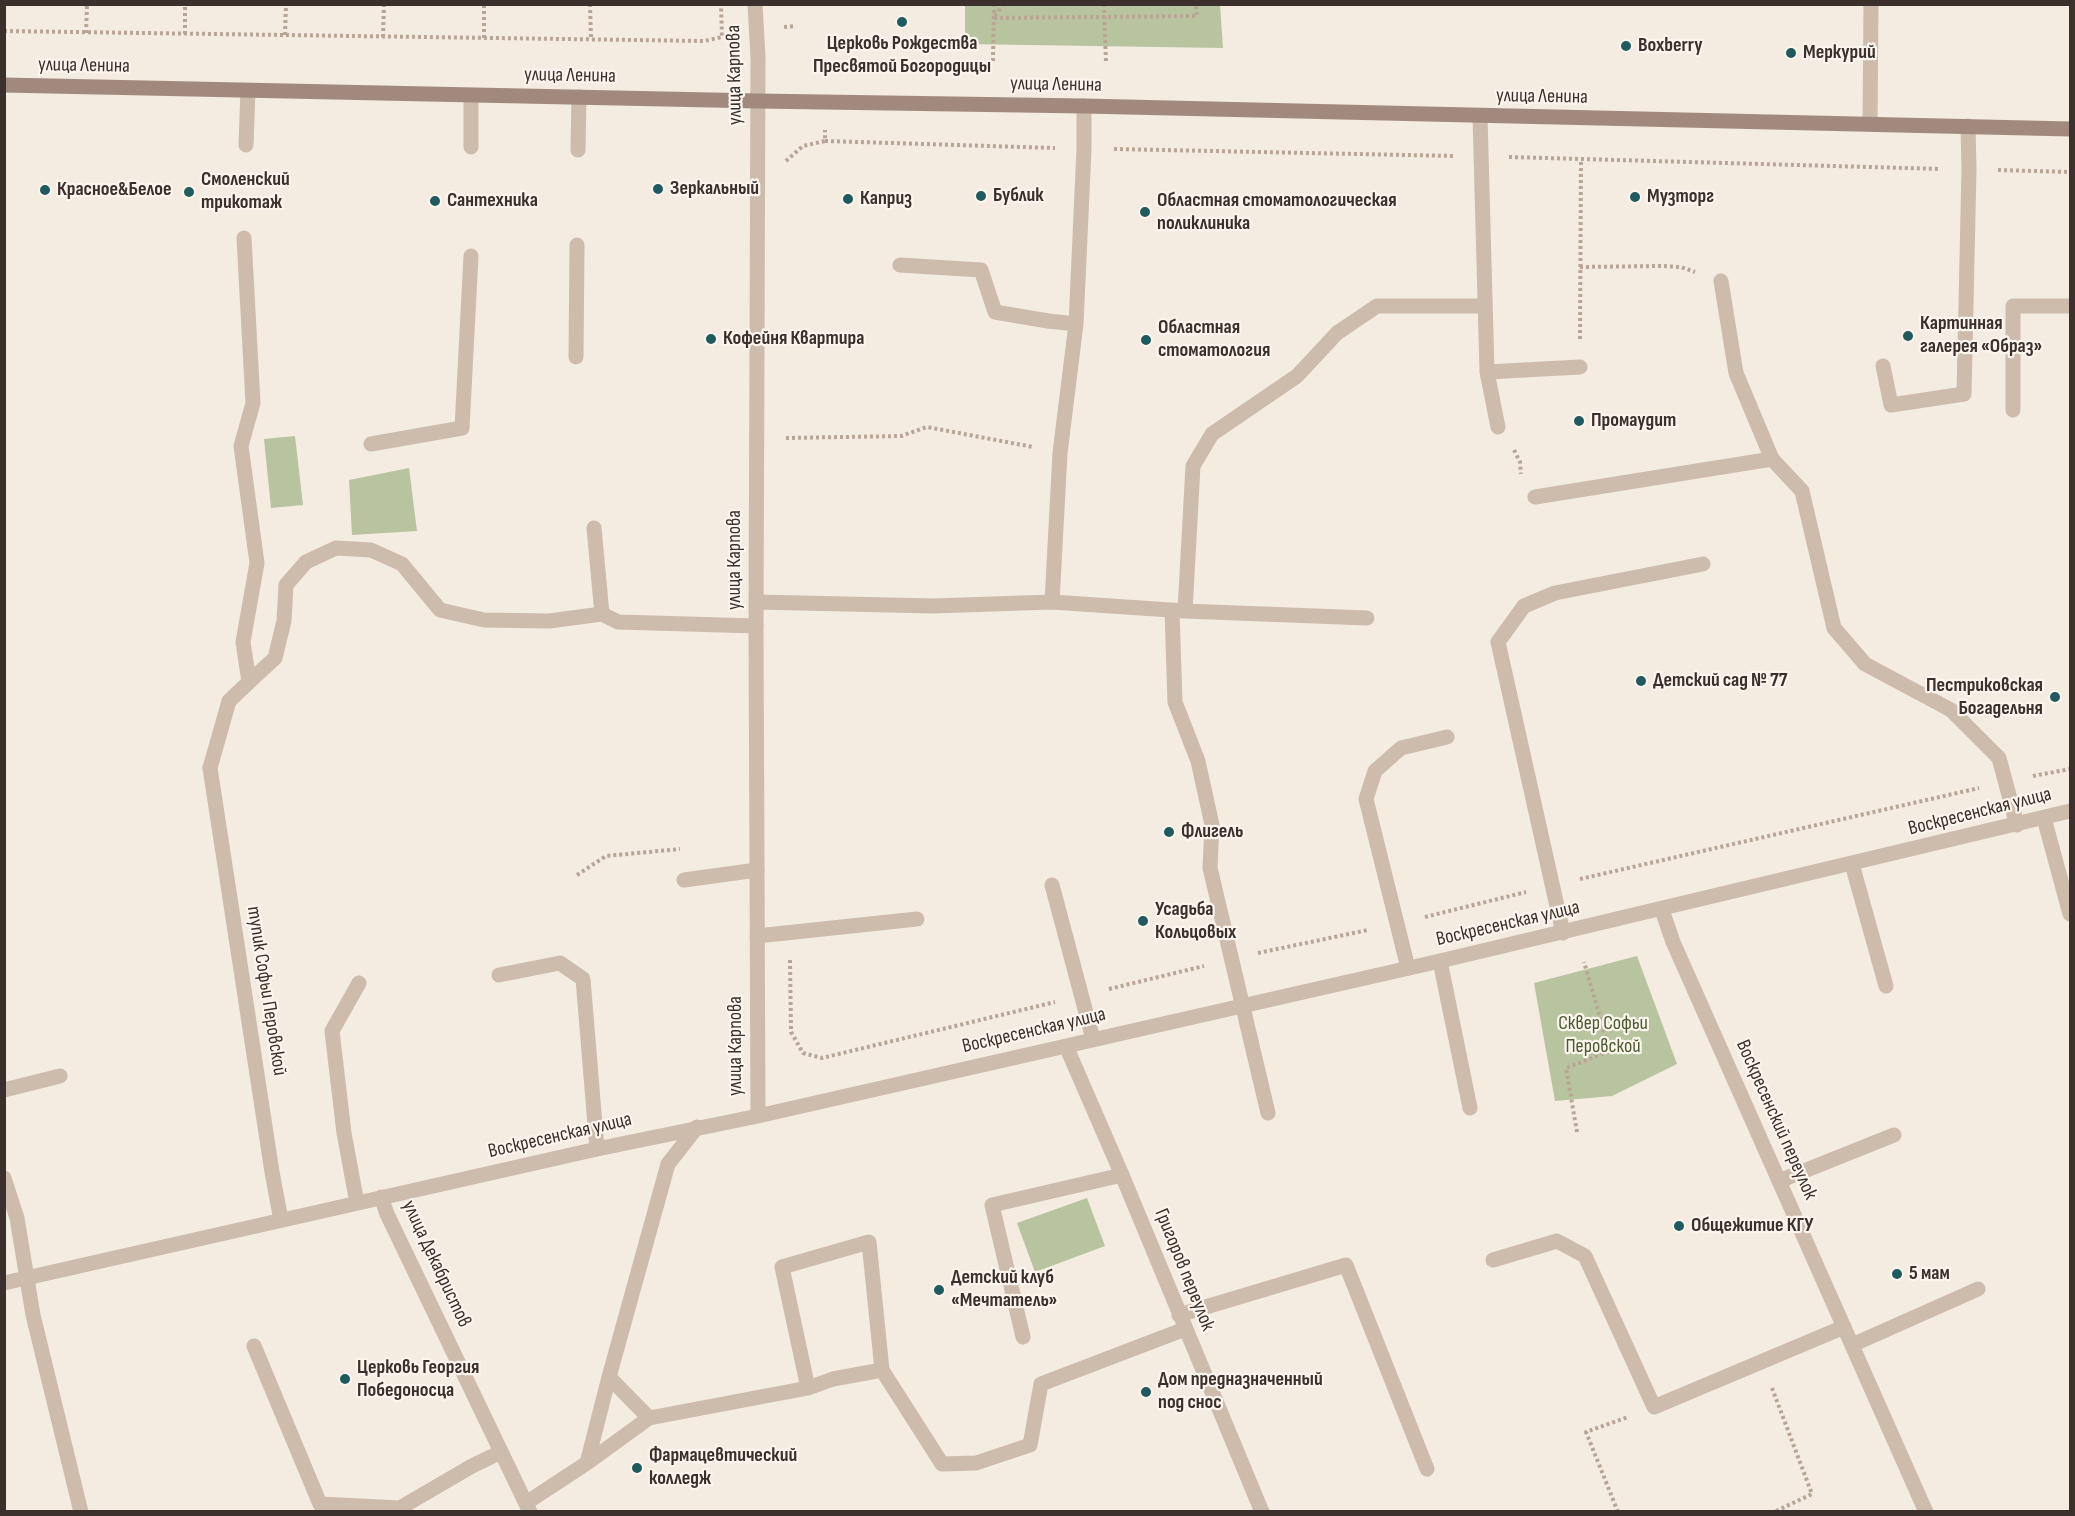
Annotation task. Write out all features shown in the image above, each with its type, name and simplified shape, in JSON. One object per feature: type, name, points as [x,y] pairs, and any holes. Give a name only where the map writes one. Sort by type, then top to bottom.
[{"type":"main road","name":"улица Ленина","points":[[4,86],[1084,106],[2070,129]]},
{"type":"street","name":"улица Карпова","points":[[755,4],[758,57],[756,626],[758,1116]]},
{"type":"street","points":[[1870,124],[1871,4]]},
{"type":"street","points":[[246,145],[248,91]]},
{"type":"street","points":[[471,96],[471,147]]},
{"type":"street","points":[[578,150],[579,97]]},
{"type":"street","points":[[1052,602],[1060,453],[1076,324],[1084,106]]},
{"type":"street","points":[[1480,116],[1487,372],[1498,427]]},
{"type":"street","points":[[1883,366],[1891,405],[1964,394],[1968,126]]},
{"type":"street","points":[[244,238],[253,403],[241,446],[256,563],[243,642],[249,682]]},
{"type":"street","points":[[576,357],[577,245]]},
{"type":"street","points":[[371,444],[462,428],[471,256]]},
{"type":"street","points":[[900,265],[981,270],[995,312],[1076,324]]},
{"type":"street","points":[[1721,281],[1736,373],[1772,459],[1802,491],[1834,628],[1865,664],[1951,710],[1999,758],[2017,825]]},
{"type":"street","points":[[1268,1113],[1210,868],[1212,825],[1198,761],[1175,702],[1178,611],[1193,466],[1212,434],[1297,376],[1337,333],[1377,306],[1485,306]]},
{"type":"street","points":[[2013,410],[2013,306],[2070,306]]},
{"type":"street","points":[[1487,372],[1580,367]]},
{"type":"street","points":[[1535,497],[1772,459]]},
{"type":"street","points":[[594,528],[602,614]]},
{"type":"street","points":[[249,682],[274,658],[284,621],[286,585],[306,562],[336,548],[371,550],[402,564],[440,610],[484,620],[549,621],[602,614],[618,622],[756,626]]},
{"type":"street","points":[[1563,933],[1498,642],[1524,606],[1555,593],[1703,564]]},
{"type":"street","points":[[757,602],[933,606],[1052,602],[1178,611],[1367,618]]},
{"type":"street","name":"тупик Софьи Перовской","points":[[249,682],[229,701],[210,768],[281,1220]]},
{"type":"street","points":[[1408,968],[1366,799],[1375,771],[1401,748],[1447,737]]},
{"type":"street","name":"Воскресенская улица","points":[[4,1283],[597,1149],[758,1116],[1563,933],[2070,811]]},
{"type":"street","points":[[2044,818],[2070,914]]},
{"type":"street","points":[[1852,864],[1886,986]]},
{"type":"street","points":[[684,880],[757,870]]},
{"type":"street","points":[[1052,885],[1094,1040]]},
{"type":"street","name":"Воскресенский переулок","points":[[1662,910],[1674,942],[1926,1512]]},
{"type":"street","points":[[757,936],[917,919]]},
{"type":"street","points":[[1440,961],[1470,1108]]},
{"type":"street","points":[[500,975],[560,963],[583,979],[597,1149]]},
{"type":"street","points":[[357,1203],[344,1133],[332,1031],[359,983]]},
{"type":"street","name":"Григоров переулок","points":[[1066,1046],[1262,1512]]},
{"type":"street","points":[[4,1090],[60,1076]]},
{"type":"street","points":[[587,1462],[668,1164],[697,1127]]},
{"type":"street","points":[[1779,1181],[1894,1135]]},
{"type":"street","points":[[1023,1337],[992,1205],[1122,1175]]},
{"type":"street","points":[[4,1178],[17,1218],[25,1278],[81,1512]]},
{"type":"street","name":"улица Декабристов","points":[[381,1197],[387,1214],[528,1507]]},
{"type":"street","points":[[1493,1260],[1557,1241],[1585,1256],[1654,1407],[1844,1327]]},
{"type":"street","points":[[808,1388],[782,1267],[869,1242],[882,1370],[942,1464],[976,1464],[1030,1445],[1041,1384],[1182,1322],[1346,1265],[1427,1469]]},
{"type":"street","points":[[1852,1345],[1978,1289]]},
{"type":"street","points":[[254,1346],[321,1504],[400,1508],[472,1466],[501,1452]]},
{"type":"street","points":[[528,1507],[649,1418],[808,1388],[832,1379],[882,1370]]},
{"type":"street","points":[[609,1377],[649,1418]]},
{"type":"path","points":[[86,33],[87,4]]},
{"type":"path","points":[[185,4],[185,34]]},
{"type":"path","points":[[285,35],[286,4]]},
{"type":"path","points":[[383,36],[384,4]]},
{"type":"path","points":[[484,4],[484,38]]},
{"type":"path","points":[[590,4],[591,39]]},
{"type":"path","points":[[4,32],[704,41],[722,37],[721,4]]},
{"type":"path","points":[[993,61],[994,4]]},
{"type":"path","points":[[994,18],[1003,4]]},
{"type":"path","points":[[1104,4],[1106,62]]},
{"type":"path","points":[[994,18],[1197,16],[1196,4]]},
{"type":"path","points":[[825,121],[825,141]]},
{"type":"path","points":[[778,160],[786,161],[803,146],[825,141],[2070,172]]},
{"type":"path","points":[[1580,367],[1581,159]]},
{"type":"path","points":[[1580,267],[1681,267],[1721,281]]},
{"type":"path","points":[[1498,427],[1520,462],[1521,481],[1535,497]]},
{"type":"path","points":[[783,438],[902,436],[927,428],[1060,453]]},
{"type":"path","points":[[577,875],[606,856],[686,849]]},
{"type":"path","points":[[1577,1131],[1566,1068],[1610,1052],[1584,962]]},
{"type":"path","points":[[1762,1362],[1812,1494],[1774,1512]]},
{"type":"path","points":[[1617,1512],[1586,1432],[1654,1407]]},
{"type":"green space","points":[[965,5],[1220,5],[1223,48],[965,44]]},
{"type":"green space","points":[[295,436],[303,505],[271,508],[264,439]]},
{"type":"green space","points":[[409,468],[417,531],[352,535],[349,480]]},
{"type":"green space","name":"Сквер Софьи Перовской","points":[[1637,956],[1677,1064],[1612,1096],[1555,1101],[1534,983]]},
{"type":"green space","points":[[1087,1198],[1105,1246],[1035,1272],[1017,1223]]},
{"type":"place","name":"Церковь Рождества Пресвятой Богородицы","points":[[902,22]]},
{"type":"place","name":"Boxberry","points":[[1626,46]]},
{"type":"place","name":"Меркурий","points":[[1791,53]]},
{"type":"place","name":"Зеркальный","points":[[658,189]]},
{"type":"place","name":"Красное&Белое","points":[[45,190]]},
{"type":"place","name":"Смоленский трикотаж","points":[[189,192]]},
{"type":"place","name":"Бублик","points":[[981,196]]},
{"type":"place","name":"Музторг","points":[[1635,197]]},
{"type":"place","name":"Каприз","points":[[848,199]]},
{"type":"place","name":"Сантехника","points":[[435,201]]},
{"type":"place","name":"Областная стоматологическая поликлиника","points":[[1145,212]]},
{"type":"place","name":"Картинная галерея «Образ»","points":[[1908,336]]},
{"type":"place","name":"Кофейня Квартира","points":[[711,339]]},
{"type":"place","name":"Областная стоматология","points":[[1146,340]]},
{"type":"place","name":"Промаудит","points":[[1579,421]]},
{"type":"place","name":"Детский сад № 77","points":[[1641,681]]},
{"type":"place","name":"Пестриковская Богадельня","points":[[2055,697]]},
{"type":"place","name":"Флигель","points":[[1169,832]]},
{"type":"place","name":"Усадьба Кольцовых","points":[[1143,921]]},
{"type":"place","name":"Общежитие КГУ","points":[[1679,1226]]},
{"type":"place","name":"5 мам","points":[[1897,1274]]},
{"type":"place","name":"Детский клуб «Мечтатель»","points":[[939,1290]]},
{"type":"place","name":"Церковь Георгия Победоносца","points":[[345,1379]]},
{"type":"place","name":"Дом предназначенный под снос","points":[[1146,1392]]},
{"type":"place","name":"Фармацевтический колледж","points":[[637,1468]]}]
